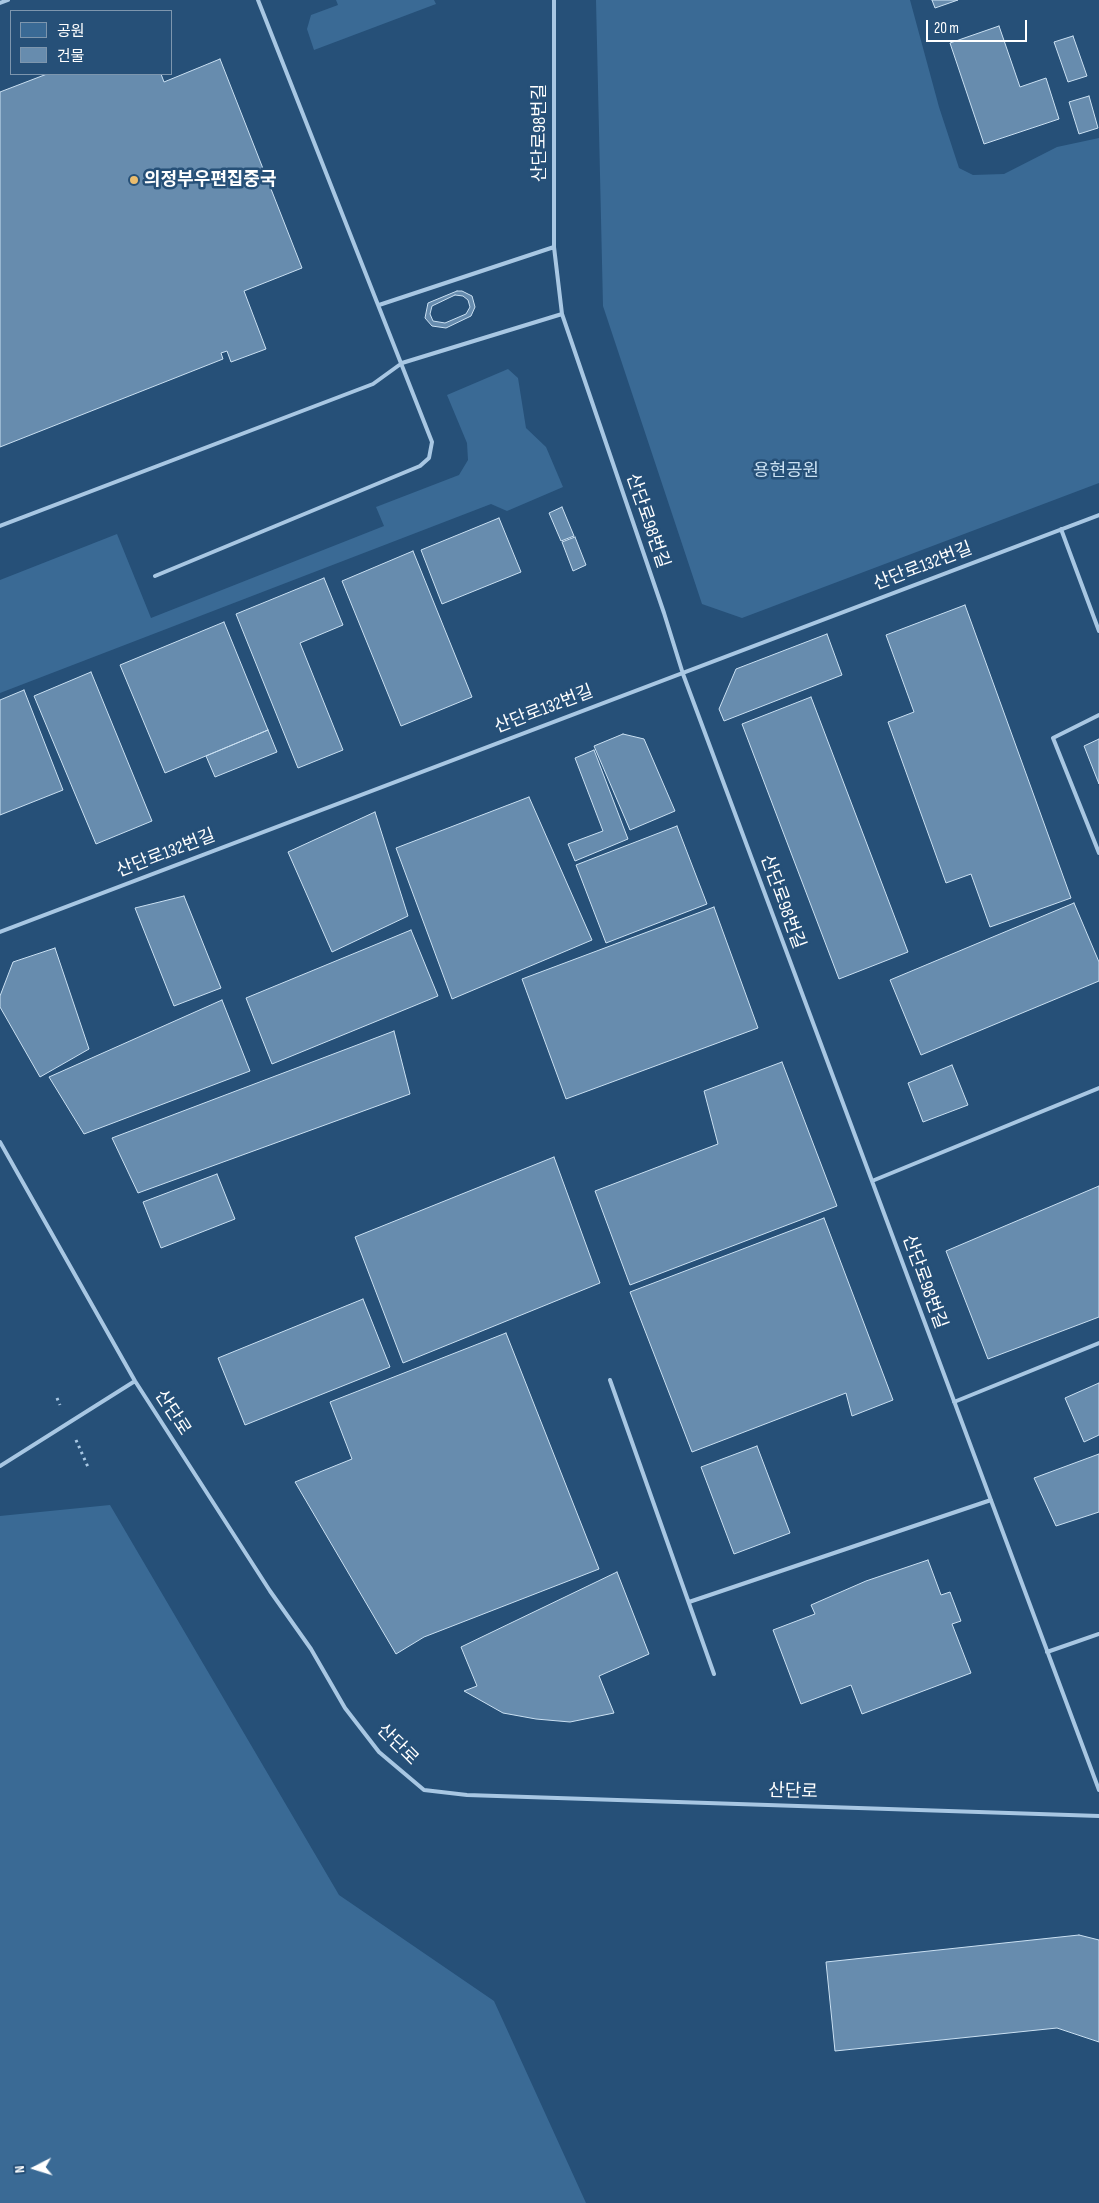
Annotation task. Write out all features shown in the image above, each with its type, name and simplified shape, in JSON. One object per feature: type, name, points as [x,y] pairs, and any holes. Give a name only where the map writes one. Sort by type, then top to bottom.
[{"type":"lane","points":[[0,3],[8,0]]},
{"type":"lane","points":[[155,576],[420,466],[429,458],[432,442],[258,0]]},
{"type":"lane","name":"산단로98번길","points":[[554,0],[554,247],[562,314],[683,674],[1099,1790]]},
{"type":"lane","points":[[379,305],[554,247]]},
{"type":"lane","points":[[0,526],[373,384],[402,362],[562,314]]},
{"type":"lane","name":"산단로132번길","points":[[0,932],[1099,515]]},
{"type":"lane","points":[[1061,529],[1099,631]]},
{"type":"lane","points":[[1099,715],[1053,738],[1099,853]]},
{"type":"lane","points":[[872,1181],[1099,1088]]},
{"type":"lane","name":"산단로","points":[[0,1142],[135,1381],[270,1591],[311,1649],[345,1708],[379,1752],[424,1790],[467,1795],[1099,1816]]},
{"type":"lane","points":[[954,1402],[1099,1343]]},
{"type":"lane","points":[[610,1380],[714,1674]]},
{"type":"lane","points":[[0,1466],[135,1381]]},
{"type":"lane","points":[[689,1602],[990,1500]]},
{"type":"lane","points":[[1047,1652],[1099,1634]]},
{"type":"green space","points":[[336,0],[434,0],[436,4],[314,50],[307,29],[311,15],[338,5]]},
{"type":"green space","name":"용현공원","points":[[596,0],[910,0],[939,107],[959,168],[973,175],[1004,174],[1057,147],[1099,138],[1099,483],[742,618],[702,604],[603,306]]},
{"type":"green space","points":[[508,369],[518,378],[526,428],[546,447],[563,487],[507,511],[491,504],[0,693],[0,580],[117,534],[151,618],[384,526],[376,507],[459,475],[468,460],[467,443],[447,395]]},
{"type":"green space","points":[[110,1505],[339,1895],[494,2001],[586,2203],[0,2203],[0,1516]]},
{"type":"building","points":[[932,0],[958,0],[935,8]]},
{"type":"building","points":[[999,26],[1020,87],[1046,78],[1059,119],[984,144],[950,43]]},
{"type":"building","points":[[1073,36],[1087,76],[1068,82],[1054,42]]},
{"type":"building","name":"의정부우편집중국","points":[[220,59],[302,268],[244,291],[266,349],[231,362],[227,351],[221,353],[223,359],[0,447],[0,92],[44,75],[161,75],[164,82]]},
{"type":"building","points":[[1089,96],[1098,128],[1079,134],[1069,102]]},
{"type":"building","points":[[457,291],[462,291],[472,296],[475,307],[471,316],[446,328],[432,326],[425,318],[428,303]]},
{"type":"building","points":[[455,295],[463,296],[468,300],[470,307],[466,314],[445,323],[433,321],[430,314],[432,306]]},
{"type":"building","points":[[562,507],[574,536],[561,541],[549,513]]},
{"type":"building","points":[[499,518],[521,572],[442,604],[421,550]]},
{"type":"building","points":[[575,537],[586,565],[573,571],[562,542]]},
{"type":"building","points":[[413,551],[472,697],[401,726],[342,581]]},
{"type":"building","points":[[324,578],[343,625],[300,643],[343,750],[298,768],[236,614]]},
{"type":"building","points":[[965,605],[1071,898],[990,927],[971,874],[946,883],[888,722],[914,712],[886,635]]},
{"type":"building","points":[[224,622],[268,730],[165,773],[120,665]]},
{"type":"building","points":[[827,634],[842,675],[724,721],[719,709],[736,669]]},
{"type":"building","points":[[91,672],[152,821],[96,844],[34,696]]},
{"type":"building","points":[[24,690],[63,790],[0,815],[0,700]]},
{"type":"building","points":[[811,697],[908,952],[839,979],[742,724]]},
{"type":"building","points":[[268,730],[277,752],[215,777],[206,756]]},
{"type":"building","points":[[623,734],[644,739],[675,811],[630,830],[594,746]]},
{"type":"building","points":[[1099,739],[1099,784],[1084,746]]},
{"type":"building","points":[[594,750],[628,839],[575,861],[568,844],[603,831],[575,758]]},
{"type":"building","points":[[529,797],[592,940],[452,999],[396,848]]},
{"type":"building","points":[[375,812],[408,916],[332,952],[288,852]]},
{"type":"building","points":[[677,826],[707,904],[606,943],[576,865]]},
{"type":"building","points":[[184,896],[221,988],[174,1006],[135,908]]},
{"type":"building","points":[[1074,903],[1099,962],[1099,981],[921,1055],[890,980]]},
{"type":"building","points":[[714,907],[758,1028],[566,1099],[522,979]]},
{"type":"building","points":[[411,930],[438,996],[272,1064],[246,998]]},
{"type":"building","points":[[55,948],[89,1049],[40,1077],[0,1007],[0,996],[13,962]]},
{"type":"building","points":[[222,1000],[250,1071],[84,1134],[49,1077]]},
{"type":"building","points":[[394,1031],[410,1094],[138,1193],[112,1138]]},
{"type":"building","points":[[782,1062],[837,1206],[630,1285],[595,1191],[718,1144],[704,1091]]},
{"type":"building","points":[[952,1065],[968,1105],[923,1122],[908,1083]]},
{"type":"building","points":[[554,1157],[600,1283],[403,1363],[355,1237]]},
{"type":"building","points":[[217,1174],[235,1219],[161,1248],[143,1202]]},
{"type":"building","points":[[1099,1186],[1099,1317],[988,1359],[946,1251]]},
{"type":"building","points":[[824,1218],[893,1400],[852,1416],[846,1393],[692,1452],[630,1292]]},
{"type":"building","points":[[363,1299],[390,1367],[245,1425],[218,1358]]},
{"type":"building","points":[[506,1333],[599,1569],[424,1637],[396,1654],[295,1482],[352,1459],[330,1402]]},
{"type":"building","points":[[1099,1383],[1099,1435],[1084,1442],[1065,1398]]},
{"type":"building","points":[[757,1446],[790,1533],[734,1554],[701,1467]]},
{"type":"building","points":[[1099,1454],[1099,1512],[1056,1526],[1034,1478]]},
{"type":"building","points":[[928,1560],[941,1595],[950,1592],[961,1621],[952,1624],[971,1673],[862,1714],[851,1685],[801,1704],[773,1630],[815,1614],[811,1605],[866,1581]]},
{"type":"building","points":[[617,1572],[649,1654],[599,1676],[614,1713],[570,1722],[536,1719],[503,1713],[464,1691],[477,1686],[461,1647]]},
{"type":"building","points":[[1079,1935],[1099,1940],[1099,2042],[1057,2028],[835,2051],[826,1962]]},
{"type":"place","name":"의정부우편집중국","points":[[134,180]]}]
